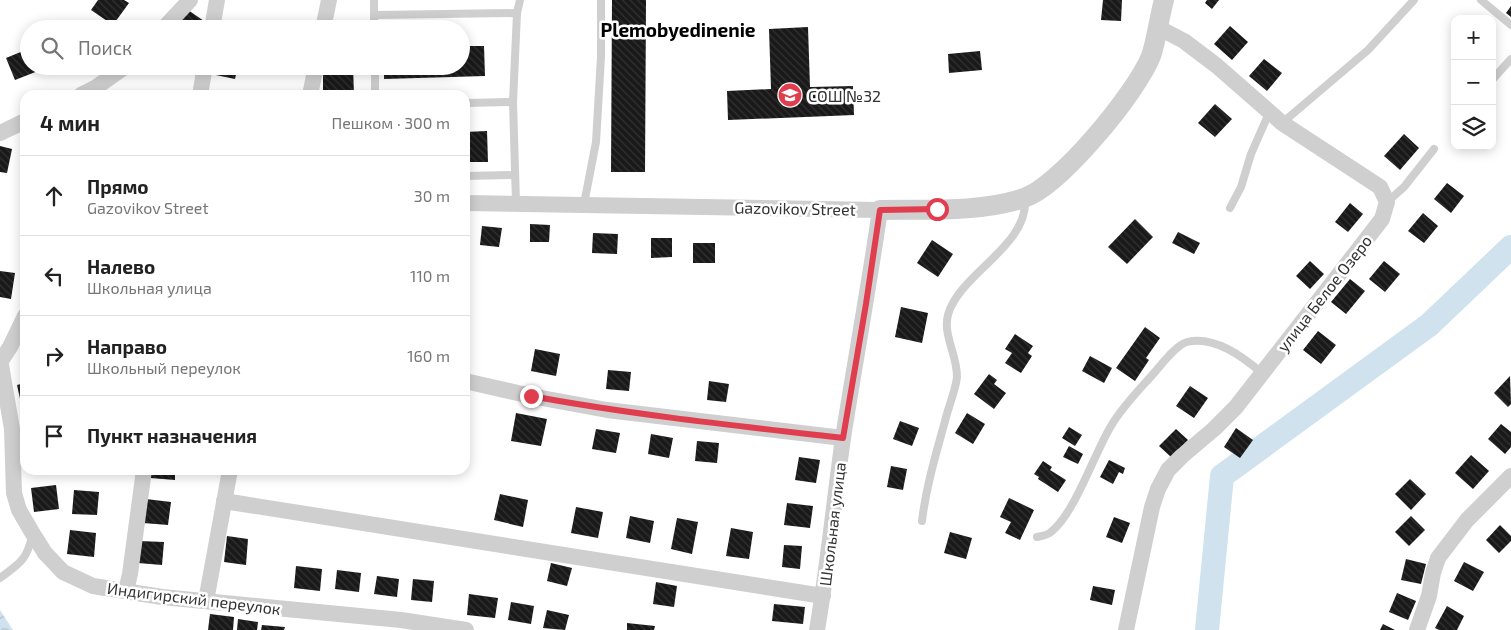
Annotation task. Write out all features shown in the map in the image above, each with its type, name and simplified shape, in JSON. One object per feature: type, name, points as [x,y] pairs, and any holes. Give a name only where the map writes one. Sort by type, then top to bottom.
[{"type":"street","points":[[171,20],[190,0]]},
{"type":"street","points":[[214,20],[217,0]]},
{"type":"street","points":[[325,20],[329,0]]},
{"type":"street","name":"Gazovikov Street","points":[[470,202],[880,210],[976,207],[1006,203],[1038,191],[1071,163],[1135,86],[1151,55],[1164,0]]},
{"type":"street","points":[[1157,28],[1184,41],[1216,66],[1275,118],[1380,188],[1387,202]]},
{"type":"street","points":[[91,90],[113,75]]},
{"type":"street","points":[[201,90],[203,75]]},
{"type":"street","points":[[311,90],[314,75]]},
{"type":"street","points":[[0,133],[20,123]]},
{"type":"street","name":"улица Белое Озеро","points":[[1126,630],[1138,569],[1158,489],[1168,470],[1236,407],[1382,219],[1387,202]]},
{"type":"street","name":"Школьная улица","points":[[817,630],[843,438],[880,210]]},
{"type":"street","points":[[0,360],[10,347],[20,326]]},
{"type":"street","name":"Индигирский переулок","points":[[0,360],[12,429],[14,493],[19,510],[45,553],[63,572],[93,586],[162,597],[401,620],[466,630]]},
{"type":"street","points":[[470,382],[607,410],[843,438]]},
{"type":"street","points":[[126,591],[143,475]]},
{"type":"street","points":[[206,601],[229,475]]},
{"type":"street","points":[[1417,630],[1429,596],[1438,558],[1467,520],[1511,476]]},
{"type":"street","points":[[224,501],[823,596]]},
{"type":"lane","points":[[374,0],[374,20]]},
{"type":"lane","points":[[516,203],[513,102],[520,0]]},
{"type":"lane","points":[[584,204],[596,142],[601,57],[601,0]]},
{"type":"lane","points":[[1230,208],[1241,187],[1250,154],[1275,118],[1368,50],[1414,0]]},
{"type":"lane","points":[[1481,0],[1511,25]]},
{"type":"lane","points":[[374,15],[518,13]]},
{"type":"lane","points":[[1496,76],[1511,59]]},
{"type":"lane","points":[[375,75],[375,90]]},
{"type":"lane","points":[[470,103],[513,102]]},
{"type":"lane","points":[[1387,202],[1404,187],[1434,149]]},
{"type":"lane","points":[[470,176],[515,175]]},
{"type":"lane","points":[[922,522],[929,478],[957,378],[955,359],[948,337],[946,320],[952,304],[965,284],[1009,241],[1020,225],[1026,209],[1025,197]]},
{"type":"lane","points":[[1037,537],[1051,533],[1069,511],[1111,425],[1168,356],[1186,342],[1205,341],[1226,349],[1250,362],[1262,372]]},
{"type":"lane","points":[[0,578],[19,564],[29,552],[33,534]]},
{"type":"water","points":[[0,610],[13,630],[0,630]]},
{"type":"building","points":[[98,0],[124,0],[129,3],[117,20],[106,20],[91,10]]},
{"type":"building","points":[[612,0],[646,0],[645,172],[611,172]]},
{"type":"building","points":[[1103,0],[1122,0],[1121,21],[1101,20]]},
{"type":"building","points":[[1207,0],[1219,0],[1212,9],[1205,3]]},
{"type":"building","points":[[1511,6],[1511,17],[1506,13]]},
{"type":"building","points":[[188,10],[203,20],[182,20]]},
{"type":"building","points":[[1230,26],[1248,42],[1232,60],[1214,44]]},
{"type":"building","points":[[808,27],[810,87],[853,86],[854,115],[728,120],[727,91],[771,89],[769,29]]},
{"type":"building","points":[[470,46],[484,46],[485,76],[384,79],[384,75],[470,75]]},
{"type":"building","points":[[980,51],[982,70],[949,73],[948,54]]},
{"type":"building","points":[[20,52],[20,75],[28,75],[15,80],[6,58]]},
{"type":"building","points":[[1264,59],[1282,73],[1267,91],[1249,76]]},
{"type":"building","points":[[216,75],[236,75],[235,79]]},
{"type":"building","points":[[323,75],[353,75],[354,90],[323,90]]},
{"type":"building","points":[[1215,104],[1232,119],[1215,137],[1198,123]]},
{"type":"building","points":[[487,131],[488,162],[470,162],[470,132]]},
{"type":"building","points":[[1404,134],[1419,148],[1400,170],[1384,156]]},
{"type":"building","points":[[0,146],[12,149],[7,173],[0,172]]},
{"type":"building","points":[[1447,183],[1464,196],[1451,213],[1434,199]]},
{"type":"building","points":[[1350,203],[1363,214],[1348,232],[1335,222]]},
{"type":"building","points":[[1423,213],[1438,226],[1424,243],[1408,231]]},
{"type":"building","points":[[1135,219],[1153,237],[1127,264],[1108,247]]},
{"type":"building","points":[[530,224],[550,225],[549,242],[530,242]]},
{"type":"building","points":[[482,226],[502,228],[499,247],[480,245]]},
{"type":"building","points":[[1178,232],[1200,243],[1194,254],[1172,243]]},
{"type":"building","points":[[593,233],[618,234],[617,254],[592,253]]},
{"type":"building","points":[[651,238],[672,238],[672,257],[651,258]]},
{"type":"building","points":[[932,240],[953,254],[938,277],[917,263]]},
{"type":"building","points":[[693,243],[715,243],[715,263],[693,263]]},
{"type":"building","points":[[1310,261],[1324,274],[1310,289],[1296,276]]},
{"type":"building","points":[[1384,261],[1400,274],[1385,292],[1369,279]]},
{"type":"building","points":[[0,271],[15,273],[11,299],[0,297]]},
{"type":"building","points":[[1350,279],[1365,291],[1346,314],[1331,302]]},
{"type":"building","points":[[901,307],[928,313],[922,343],[895,337]]},
{"type":"building","points":[[1145,327],[1160,338],[1146,358],[1149,360],[1135,381],[1116,368]]},
{"type":"building","points":[[1318,331],[1336,345],[1321,364],[1303,350]]},
{"type":"building","points":[[1015,334],[1033,346],[1028,353],[1032,356],[1021,373],[1005,363],[1012,353],[1005,349]]},
{"type":"building","points":[[535,349],[560,354],[556,376],[531,371]]},
{"type":"building","points":[[1090,356],[1112,368],[1104,383],[1082,371]]},
{"type":"building","points":[[608,370],[631,372],[629,391],[606,389]]},
{"type":"building","points":[[989,374],[997,380],[994,384],[1006,393],[994,409],[974,394]]},
{"type":"building","points":[[1510,376],[1511,404],[1508,407],[1494,393]]},
{"type":"building","points":[[709,381],[729,384],[726,402],[707,400]]},
{"type":"building","points":[[20,384],[20,398],[17,385]]},
{"type":"building","points":[[1190,386],[1208,398],[1194,418],[1176,406]]},
{"type":"building","points":[[516,413],[547,419],[541,446],[511,441]]},
{"type":"building","points":[[967,413],[985,424],[973,444],[955,433]]},
{"type":"building","points":[[900,421],[919,428],[912,446],[893,439]]},
{"type":"building","points":[[1501,424],[1511,432],[1511,447],[1505,454],[1488,439]]},
{"type":"building","points":[[1069,427],[1082,435],[1075,446],[1062,438]]},
{"type":"building","points":[[1236,428],[1253,440],[1240,458],[1224,447]]},
{"type":"building","points":[[596,429],[620,433],[616,453],[592,449]]},
{"type":"building","points":[[1176,429],[1188,440],[1171,457],[1159,446]]},
{"type":"building","points":[[651,434],[673,438],[669,458],[648,454]]},
{"type":"building","points":[[697,441],[719,443],[717,463],[695,461]]},
{"type":"building","points":[[1069,446],[1083,454],[1078,464],[1063,457]]},
{"type":"building","points":[[1471,455],[1489,471],[1473,489],[1455,473]]},
{"type":"building","points":[[799,457],[820,460],[816,483],[795,480]]},
{"type":"building","points":[[1109,460],[1125,468],[1123,474],[1119,472],[1113,484],[1100,477]]},
{"type":"building","points":[[1043,461],[1052,467],[1050,470],[1066,480],[1058,492],[1038,479],[1039,477],[1034,474]]},
{"type":"building","points":[[891,466],[907,469],[903,490],[887,487]]},
{"type":"building","points":[[150,475],[175,475],[175,480],[150,478]]},
{"type":"building","points":[[1410,479],[1426,494],[1411,510],[1395,494]]},
{"type":"building","points":[[56,485],[59,509],[34,512],[31,488]]},
{"type":"building","points":[[74,490],[99,492],[97,515],[72,514]]},
{"type":"building","points":[[500,494],[528,500],[523,527],[494,520]]},
{"type":"building","points":[[1009,498],[1034,510],[1020,540],[1005,533],[1011,522],[1000,517]]},
{"type":"building","points":[[146,499],[171,502],[168,525],[143,523]]},
{"type":"building","points":[[787,503],[813,506],[810,528],[784,525]]},
{"type":"building","points":[[576,507],[603,512],[598,538],[571,533]]},
{"type":"building","points":[[630,516],[654,521],[650,543],[626,538]]},
{"type":"building","points":[[1411,516],[1425,530],[1409,546],[1395,532]]},
{"type":"building","points":[[1114,517],[1130,523],[1122,543],[1106,537]]},
{"type":"building","points":[[677,518],[698,522],[692,554],[671,549]]},
{"type":"building","points":[[1500,525],[1511,536],[1511,541],[1499,553],[1486,540]]},
{"type":"building","points":[[731,528],[753,532],[749,559],[726,556]]},
{"type":"building","points":[[70,530],[96,533],[94,557],[67,554]]},
{"type":"building","points":[[950,532],[972,538],[966,559],[944,553]]},
{"type":"building","points":[[227,536],[248,539],[246,565],[224,562]]},
{"type":"building","points":[[139,541],[164,542],[162,565],[138,563]]},
{"type":"building","points":[[784,545],[802,546],[800,569],[782,567]]},
{"type":"building","points":[[1406,559],[1426,564],[1421,584],[1401,580]]},
{"type":"building","points":[[1464,562],[1484,572],[1473,591],[1454,581]]},
{"type":"building","points":[[551,563],[572,568],[567,586],[547,581]]},
{"type":"building","points":[[296,566],[322,569],[320,591],[294,588]]},
{"type":"building","points":[[337,570],[361,573],[359,592],[335,589]]},
{"type":"building","points":[[377,576],[399,579],[397,597],[374,594]]},
{"type":"building","points":[[413,579],[434,581],[432,602],[411,600]]},
{"type":"building","points":[[656,582],[677,586],[674,607],[653,604]]},
{"type":"building","points":[[1093,586],[1115,590],[1112,605],[1090,600]]},
{"type":"building","points":[[1397,593],[1416,601],[1408,620],[1389,612]]},
{"type":"building","points":[[469,594],[498,598],[495,618],[467,615]]},
{"type":"building","points":[[511,602],[534,606],[531,624],[508,620]]},
{"type":"building","points":[[774,604],[805,607],[803,624],[772,621]]},
{"type":"building","points":[[1447,606],[1464,616],[1457,630],[1439,630],[1435,628]]},
{"type":"building","points":[[547,610],[569,615],[565,630],[543,628]]},
{"type":"building","points":[[210,614],[234,617],[233,630],[208,630]]},
{"type":"building","points":[[238,619],[258,622],[257,630],[237,630]]},
{"type":"building","points":[[627,623],[655,626],[654,630],[627,630]]},
{"type":"building","points":[[1383,624],[1395,630],[1380,630]]},
{"type":"building","points":[[262,625],[285,627],[284,630],[261,630]]},
{"type":"waterway","points":[[1207,630],[1222,476],[1429,325],[1511,247]]},
{"type":"place","name":"СОШ №32","points":[[790,95]]},
{"type":"district","name":"Plemobyedinenie","points":[[678,29]]},
{"type":"route","points":[[531,396],[607,410],[679,420],[843,438],[880,210],[937,209]]}]
